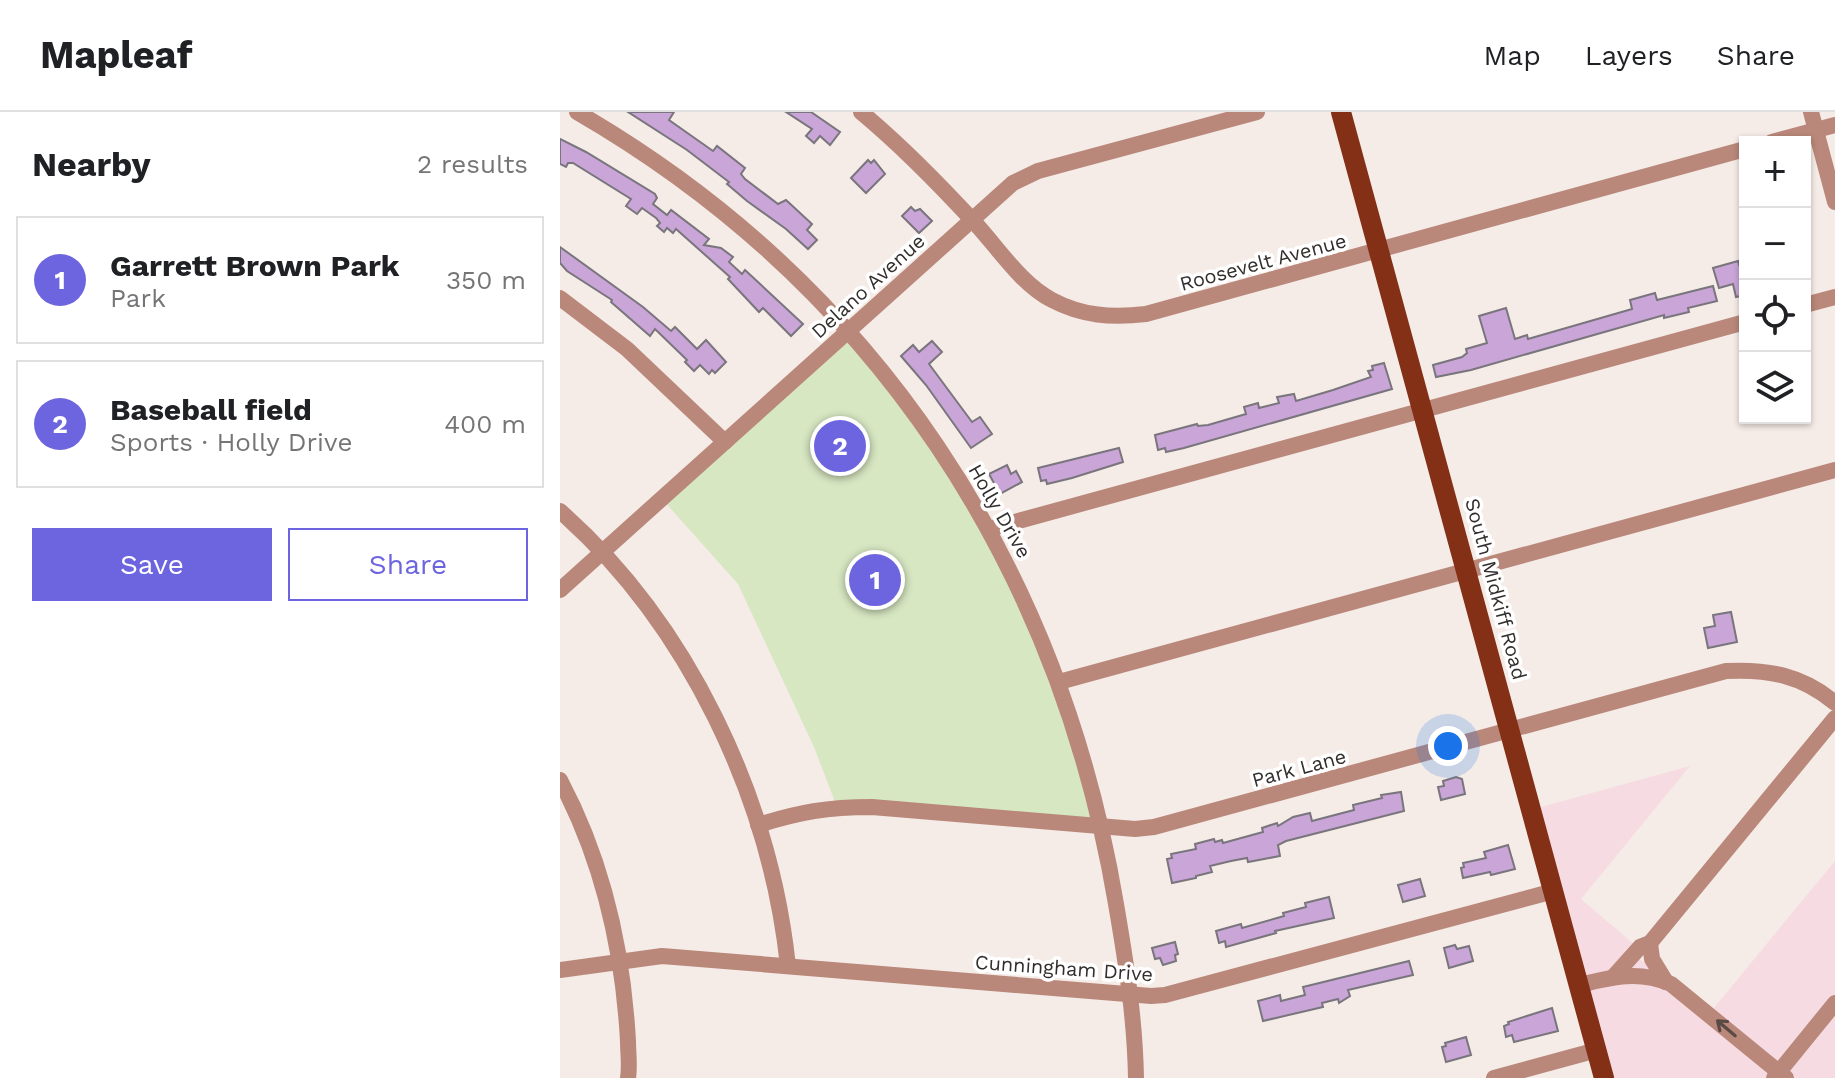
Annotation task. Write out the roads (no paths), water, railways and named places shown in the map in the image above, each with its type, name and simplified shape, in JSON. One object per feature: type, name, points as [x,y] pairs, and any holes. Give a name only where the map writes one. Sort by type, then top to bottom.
[{"type":"main road","name":"South Midkiff Road","points":[[1341,112],[1604,1078]]},
{"type":"street","name":"Holly Drive","points":[[577,112],[656,162],[734,222],[793,274],[848,331],[924,427],[989,529],[1017,582],[1059,682],[1085,761],[1107,847],[1130,995],[1136,1078]]},
{"type":"street","name":"Roosevelt Avenue","points":[[861,112],[896,143],[972,220],[1021,276],[1042,294],[1072,310],[1104,317],[1146,314],[1739,151]]},
{"type":"street","name":"Delano Avenue","points":[[560,590],[1009,186],[1029,174],[1257,112]]},
{"type":"street","points":[[1811,112],[1835,202]]},
{"type":"street","points":[[1794,136],[1835,125]]},
{"type":"street","points":[[1811,303],[1835,297]]},
{"type":"street","points":[[560,298],[627,349],[725,442]]},
{"type":"street","points":[[989,529],[1739,324]]},
{"type":"street","points":[[1059,682],[1835,470]]},
{"type":"street","points":[[560,511],[602,553],[652,614],[688,669],[729,749],[758,825],[779,908],[788,966]]},
{"type":"street","name":"Park Lane","points":[[758,825],[830,807],[872,807],[1135,829],[1159,826],[1726,671],[1767,671],[1789,676],[1813,686],[1835,703]]},
{"type":"street","points":[[1614,976],[1640,947],[1650,943],[1835,718]]},
{"type":"street","points":[[560,780],[600,874],[620,961],[628,1023],[628,1078]]},
{"type":"street","name":"Cunningham Drive","points":[[560,970],[662,956],[1130,995],[1170,995],[1554,891]]},
{"type":"street","points":[[1650,943],[1652,959],[1666,982]]},
{"type":"street","points":[[1579,985],[1614,976],[1637,975],[1666,982],[1680,989],[1780,1076],[1835,1003]]},
{"type":"street","points":[[1494,1078],[1597,1050]]},
{"type":"place","name":"Baseball field","points":[[840,446]]},
{"type":"place","name":"Garrett Brown Park","points":[[875,580]]}]
